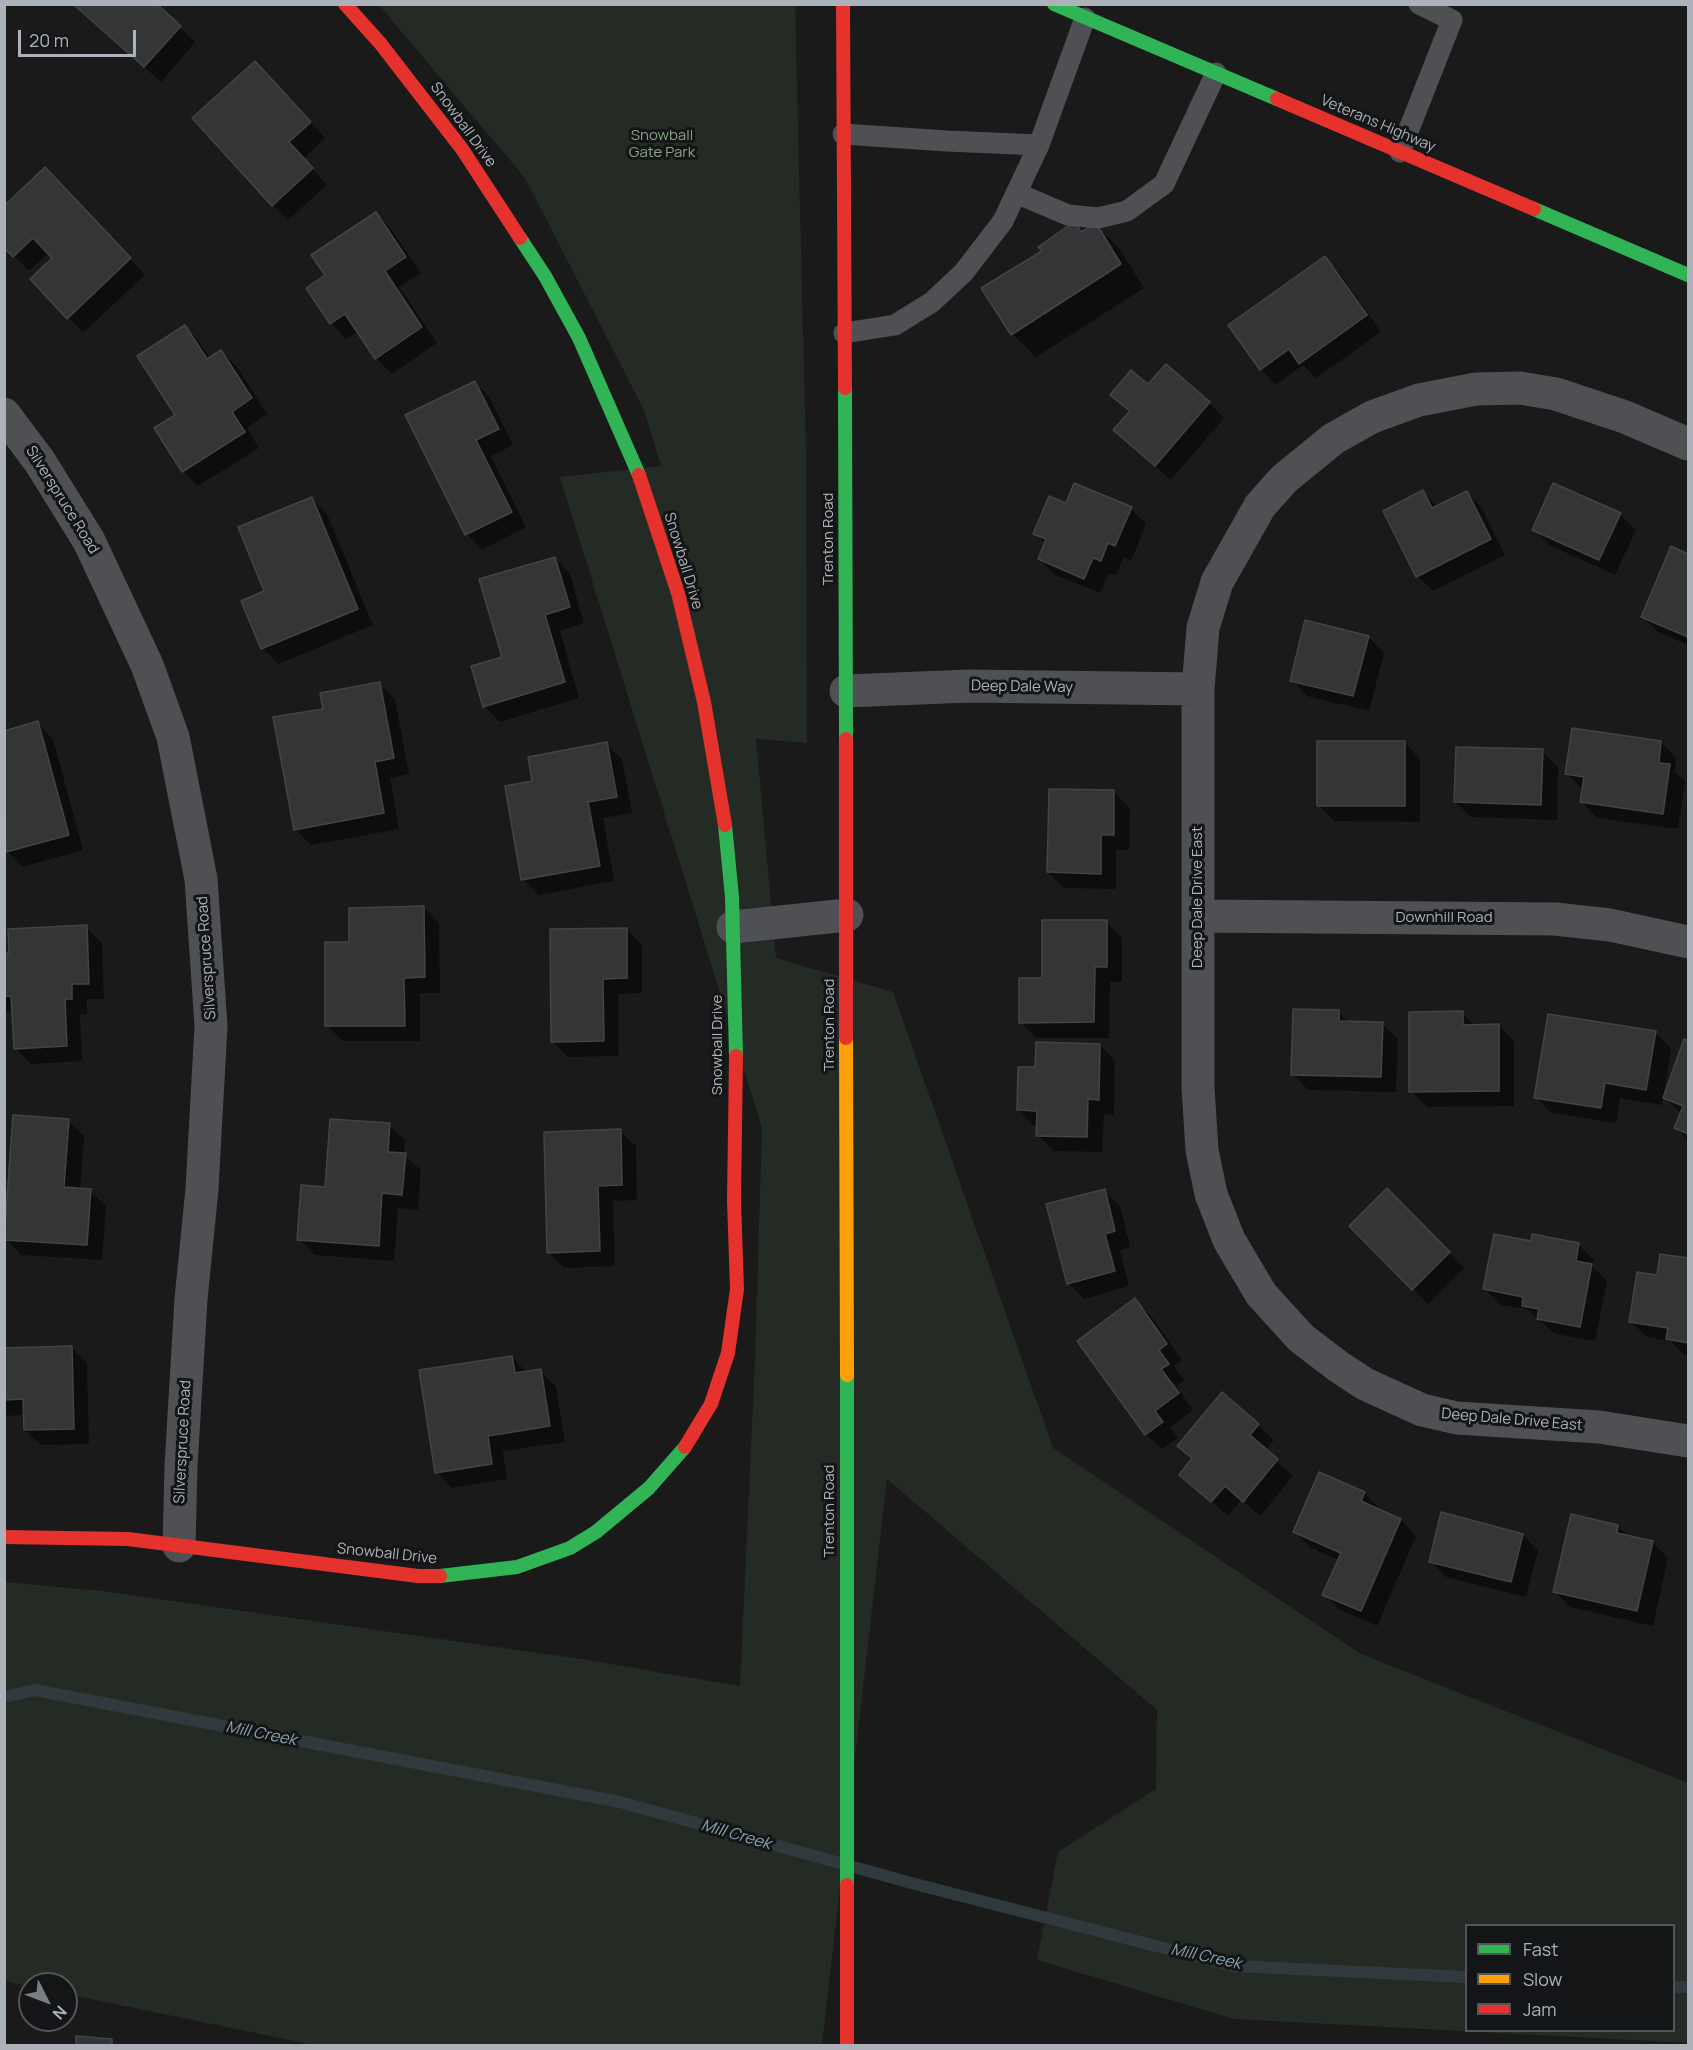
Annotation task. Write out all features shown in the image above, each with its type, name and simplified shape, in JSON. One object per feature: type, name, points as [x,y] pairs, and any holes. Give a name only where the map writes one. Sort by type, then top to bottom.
[{"type":"main road","name":"Snowball Drive","points":[[4,1537],[128,1539],[418,1576],[452,1576],[517,1567],[570,1548],[596,1532],[649,1488],[681,1453],[711,1404],[728,1353],[737,1289],[734,1200],[736,1013],[732,897],[726,834],[704,702],[678,593],[637,470],[579,338],[545,276],[462,149],[380,43],[345,4]]},
{"type":"main road","name":"Trenton Road","points":[[843,4],[847,915],[847,2046]]},
{"type":"main road","name":"Veterans Highway","points":[[1054,4],[1689,275]]},
{"type":"street","name":"Deep Dale Drive East","points":[[1689,444],[1625,417],[1556,394],[1520,388],[1476,389],[1419,400],[1372,417],[1333,439],[1284,479],[1260,506],[1217,582],[1203,628],[1198,689],[1198,1088],[1202,1150],[1211,1194],[1228,1240],[1261,1294],[1301,1338],[1338,1367],[1365,1384],[1422,1410],[1456,1418],[1599,1427],[1689,1441]]},
{"type":"street","name":"Silverspruce Road","points":[[4,414],[40,462],[89,541],[147,665],[173,737],[201,879],[212,1026],[202,1189],[190,1311],[179,1546]]},
{"type":"street","name":"Deep Dale Way","points":[[846,691],[969,686],[1198,689]]},
{"type":"street","points":[[733,927],[847,915]]},
{"type":"street","name":"Downhill Road","points":[[1198,916],[1555,919],[1610,925],[1689,942]]},
{"type":"lane","points":[[1400,152],[1452,20],[1419,4]]},
{"type":"lane","points":[[844,333],[895,325],[932,302],[964,272],[1003,221],[1039,145],[1086,18]]},
{"type":"lane","points":[[1016,193],[1068,215],[1098,218],[1127,211],[1164,184],[1216,73]]},
{"type":"lane","points":[[843,134],[1039,145]]},
{"type":"green space","name":"Snowball Gate Park","points":[[379,5],[795,5],[806,451],[807,743],[756,739],[776,958],[893,992],[1053,1448],[1361,1654],[1688,1783],[1688,2043],[1480,2032],[1675,2032],[1675,1924],[1465,1924],[1465,2031],[1234,2019],[1037,1960],[1058,1852],[1156,1789],[1157,1710],[887,1479],[822,2045],[314,2045],[78,1996],[78,1972],[18,1972],[18,1984],[5,1981],[4,1582],[102,1591],[581,1659],[740,1686],[755,1360],[762,1128],[560,477],[661,466],[644,410],[525,178]]},
{"type":"building","points":[[73,4],[157,4],[181,26],[144,67]]},
{"type":"building","points":[[255,61],[311,122],[289,142],[313,168],[272,206],[192,118]]},
{"type":"building","points":[[45,167],[131,258],[67,319],[30,279],[52,258],[33,238],[13,257],[4,248],[4,206]]},
{"type":"building","points":[[376,212],[406,257],[385,271],[422,327],[375,359],[345,314],[330,324],[306,288],[325,275],[311,255]]},
{"type":"building","points":[[1075,221],[1081,232],[1096,223],[1121,264],[1011,335],[981,288],[1042,251],[1038,247]]},
{"type":"building","points":[[1325,256],[1367,315],[1299,364],[1289,349],[1260,370],[1228,325]]},
{"type":"building","points":[[185,325],[207,359],[221,350],[252,398],[232,412],[245,432],[182,472],[154,428],[175,415],[137,356]]},
{"type":"building","points":[[1166,364],[1210,402],[1155,466],[1113,430],[1130,411],[1110,395],[1131,370],[1148,384]]},
{"type":"building","points":[[475,381],[499,429],[476,440],[512,512],[465,535],[405,415]]},
{"type":"building","points":[[1074,483],[1132,507],[1115,546],[1108,543],[1101,561],[1093,558],[1084,579],[1038,559],[1046,539],[1033,534],[1049,496],[1066,503]]},
{"type":"building","points":[[1553,483],[1621,513],[1599,560],[1532,530]]},
{"type":"building","points":[[1423,490],[1432,508],[1467,491],[1491,539],[1416,577],[1383,511]]},
{"type":"building","points":[[312,497],[358,609],[261,649],[241,601],[264,591],[238,527]]},
{"type":"building","points":[[1671,546],[1688,554],[1688,637],[1641,617]]},
{"type":"building","points":[[555,557],[570,607],[545,615],[565,682],[483,707],[471,666],[502,657],[479,579]]},
{"type":"building","points":[[1305,620],[1369,636],[1353,696],[1290,681]]},
{"type":"building","points":[[380,682],[394,758],[375,762],[384,813],[294,830],[273,717],[323,709],[320,693]]},
{"type":"building","points":[[38,721],[69,835],[6,852],[4,731]]},
{"type":"building","points":[[1572,728],[1661,741],[1659,763],[1670,764],[1663,814],[1580,802],[1584,777],[1565,774]]},
{"type":"building","points":[[1317,741],[1405,741],[1405,806],[1317,806]]},
{"type":"building","points":[[607,742],[617,797],[588,802],[600,866],[521,880],[505,786],[532,781],[528,757]]},
{"type":"building","points":[[1456,747],[1543,749],[1541,805],[1454,802]]},
{"type":"building","points":[[1049,789],[1114,790],[1114,835],[1101,835],[1101,874],[1047,872]]},
{"type":"building","points":[[424,906],[425,977],[404,978],[405,1026],[325,1026],[325,942],[349,942],[349,908]]},
{"type":"building","points":[[1042,920],[1107,920],[1107,967],[1095,967],[1094,1022],[1019,1023],[1019,978],[1042,978]]},
{"type":"building","points":[[87,925],[89,984],[72,984],[72,999],[65,999],[67,1046],[14,1049],[11,996],[4,996],[4,953],[9,953],[8,929]]},
{"type":"building","points":[[627,928],[627,978],[603,979],[604,1041],[551,1042],[550,929]]},
{"type":"building","points":[[1293,1009],[1339,1010],[1339,1021],[1383,1022],[1381,1077],[1291,1075]]},
{"type":"building","points":[[1463,1011],[1463,1025],[1499,1024],[1499,1091],[1409,1092],[1409,1012]]},
{"type":"building","points":[[1548,1014],[1656,1031],[1646,1090],[1605,1083],[1601,1108],[1534,1098]]},
{"type":"building","points":[[1684,1039],[1688,1041],[1688,1134],[1674,1128],[1683,1106],[1663,1098]]},
{"type":"building","points":[[1036,1042],[1100,1044],[1099,1100],[1088,1099],[1087,1137],[1036,1136],[1037,1111],[1017,1110],[1018,1067],[1035,1067]]},
{"type":"building","points":[[13,1115],[69,1119],[64,1187],[91,1189],[87,1245],[4,1240]]},
{"type":"building","points":[[330,1119],[390,1123],[388,1152],[406,1153],[402,1195],[382,1193],[379,1246],[297,1240],[301,1185],[325,1187]]},
{"type":"building","points":[[621,1129],[622,1185],[598,1186],[600,1251],[547,1253],[544,1132]]},
{"type":"building","points":[[1387,1188],[1450,1252],[1412,1290],[1349,1226]]},
{"type":"building","points":[[1105,1189],[1115,1231],[1105,1234],[1115,1271],[1067,1284],[1046,1204]]},
{"type":"building","points":[[1494,1234],[1531,1241],[1532,1234],[1579,1243],[1576,1261],[1592,1264],[1580,1327],[1537,1319],[1539,1309],[1522,1306],[1523,1297],[1483,1289]]},
{"type":"building","points":[[1660,1254],[1688,1258],[1688,1343],[1666,1339],[1668,1328],[1629,1322],[1637,1272],[1657,1275]]},
{"type":"building","points":[[1135,1298],[1167,1344],[1159,1350],[1169,1364],[1161,1369],[1179,1393],[1155,1411],[1163,1422],[1145,1435],[1077,1341]]},
{"type":"building","points":[[72,1346],[74,1429],[24,1430],[23,1399],[4,1400],[4,1348]]},
{"type":"building","points":[[512,1356],[515,1373],[541,1369],[550,1426],[488,1436],[492,1464],[435,1473],[419,1370]]},
{"type":"building","points":[[1222,1392],[1259,1424],[1250,1435],[1278,1459],[1243,1502],[1225,1486],[1211,1502],[1179,1475],[1192,1458],[1177,1446]]},
{"type":"building","points":[[1319,1472],[1365,1492],[1361,1501],[1401,1519],[1361,1611],[1322,1595],[1341,1553],[1293,1532]]},
{"type":"building","points":[[1441,1512],[1523,1534],[1511,1582],[1429,1562]]},
{"type":"building","points":[[1571,1514],[1618,1525],[1617,1533],[1653,1541],[1637,1611],[1553,1592]]},
{"type":"building","points":[[76,2036],[112,2039],[112,2046],[76,2046]]},
{"type":"waterway","name":"Mill Creek","points":[[4,1697],[35,1690],[620,1802],[915,1884],[1234,1966],[1465,1977]]},
{"type":"waterway","name":"Mill Creek","points":[[1675,1987],[1688,1987]]},
{"type":"traffic: fast","points":[[1054,4],[1277,99]]},
{"type":"traffic: fast","points":[[1534,209],[1688,275]]},
{"type":"traffic: fast","points":[[520,238],[545,276],[579,338],[639,475]]},
{"type":"traffic: fast","points":[[845,388],[846,739]]},
{"type":"traffic: fast","points":[[725,825],[732,897],[736,1056]]},
{"type":"traffic: fast","points":[[847,1375],[847,1885]]},
{"type":"traffic: fast","points":[[440,1576],[517,1567],[570,1548],[596,1532],[649,1488],[685,1447]]},
{"type":"traffic: slow","points":[[846,1038],[847,1375]]},
{"type":"traffic: jam","points":[[345,4],[380,43],[462,149],[520,238]]},
{"type":"traffic: jam","points":[[843,4],[845,388]]},
{"type":"traffic: jam","points":[[1277,99],[1534,209]]},
{"type":"traffic: jam","points":[[639,475],[678,593],[704,702],[725,825]]},
{"type":"traffic: jam","points":[[846,739],[846,1038]]},
{"type":"traffic: jam","points":[[685,1447],[711,1404],[728,1353],[737,1289],[734,1200],[736,1056]]},
{"type":"traffic: jam","points":[[4,1537],[128,1539],[418,1576],[440,1576]]},
{"type":"traffic: jam","points":[[847,1885],[847,2046]]}]
